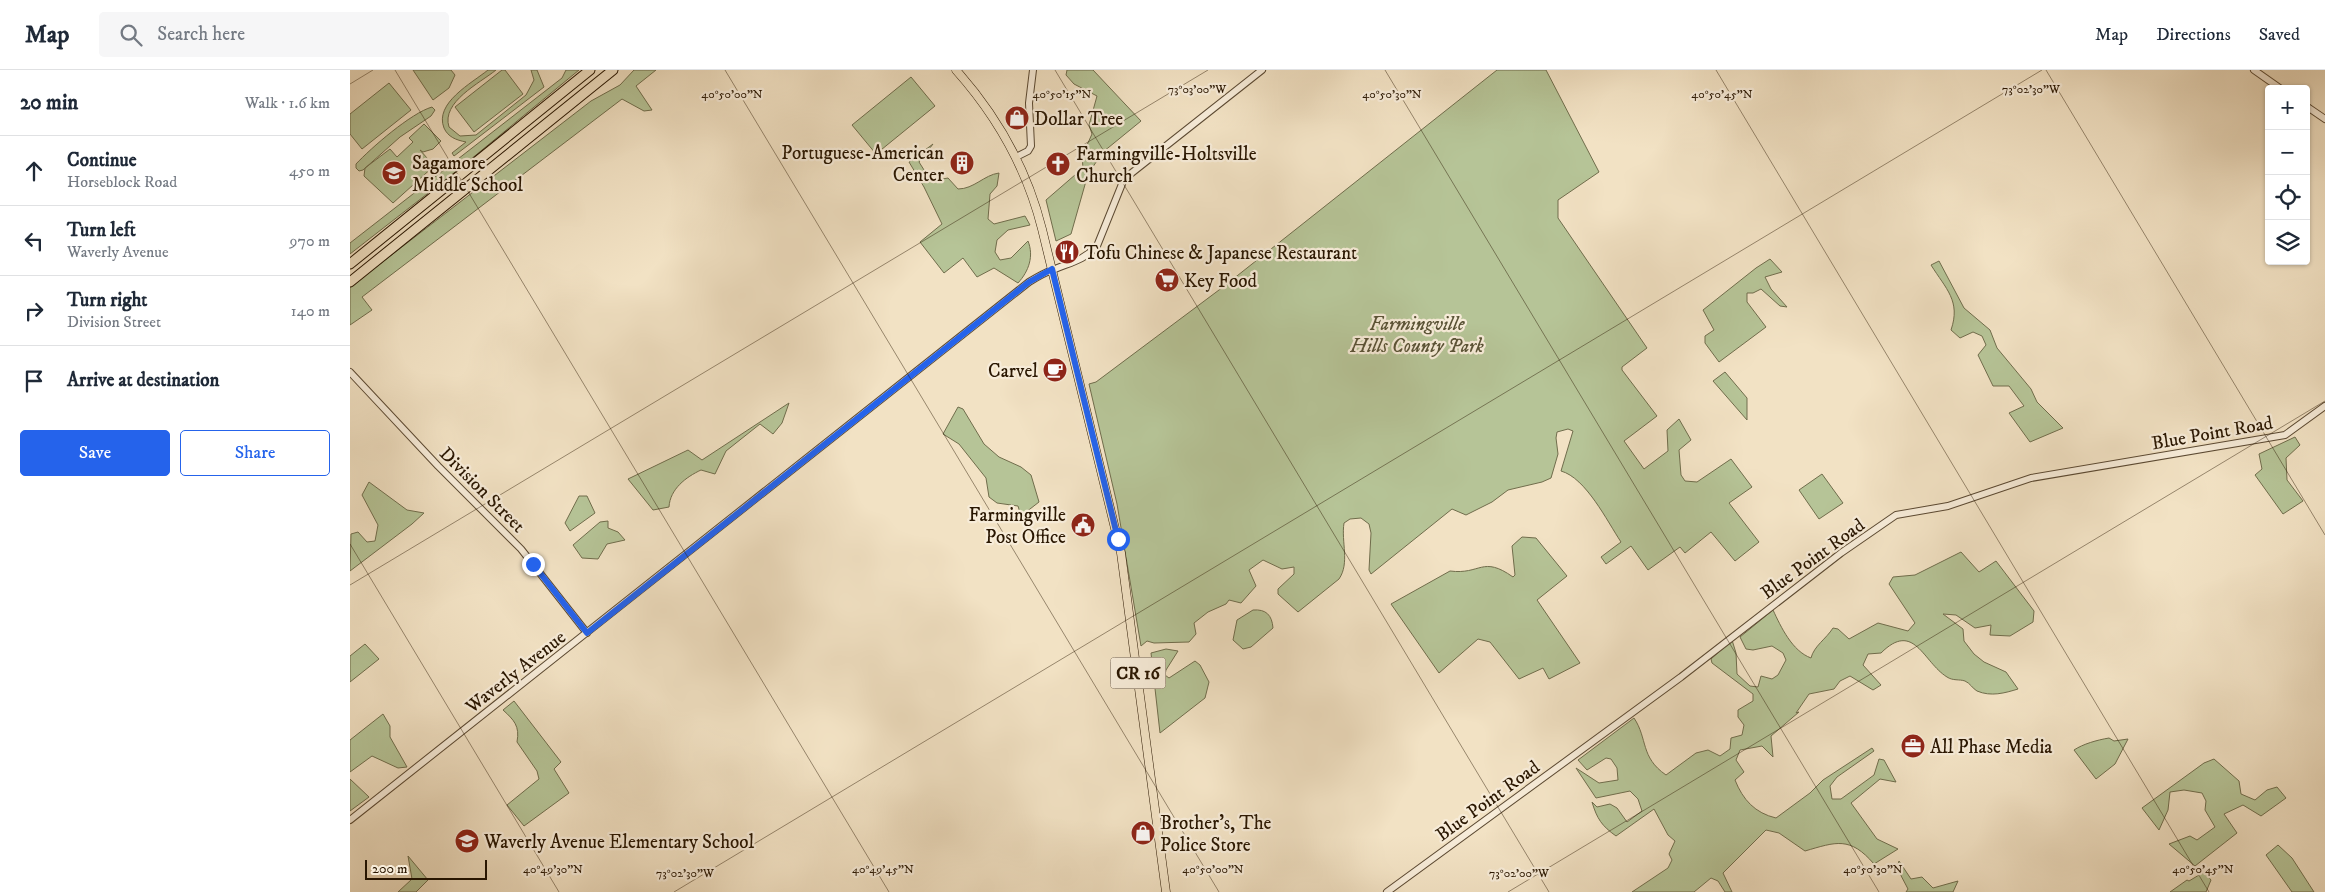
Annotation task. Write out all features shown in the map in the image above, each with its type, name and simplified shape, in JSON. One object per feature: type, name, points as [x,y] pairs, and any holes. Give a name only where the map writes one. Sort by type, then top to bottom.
[{"type":"highway","points":[[350,264],[590,70]]},
{"type":"highway","points":[[350,282],[613,70]]},
{"type":"main road","name":"CR 16","points":[[956,70],[989,111],[1016,157],[1033,197],[1052,269],[1123,562],[1166,892]]},
{"type":"street","points":[[1016,157],[1028,151],[1031,146],[1029,103],[1033,70]]},
{"type":"street","name":"Waverly Avenue","points":[[350,820],[1029,282],[1052,269],[1079,261],[1096,247],[1124,179],[1262,70]]},
{"type":"street","points":[[2254,70],[2275,85]]},
{"type":"street","points":[[2310,109],[2325,119]]},
{"type":"street","name":"Division Street","points":[[350,372],[444,473],[522,549],[587,633]]},
{"type":"street","name":"Blue Point Road","points":[[1388,892],[1681,677],[1841,553],[1896,515],[1948,506],[2031,478],[2285,435],[2325,406]]},
{"type":"green space","points":[[413,70],[451,70],[455,75],[449,88],[433,100]]},
{"type":"green space","points":[[488,70],[496,70],[472,87],[456,101],[451,109],[448,118],[449,127],[460,136],[476,135],[526,95],[534,80],[531,70],[537,70],[544,87],[454,156],[452,153],[466,142],[453,138],[448,134],[442,119],[444,110],[456,94]]},
{"type":"green space","points":[[502,70],[505,70],[523,94],[474,132],[455,107]]},
{"type":"green space","points":[[566,70],[579,70],[459,169],[350,254],[350,243],[562,78]]},
{"type":"green space","points":[[634,70],[656,70],[636,86],[652,110],[644,111],[622,99],[362,297],[372,310],[350,325],[350,287],[591,101],[620,85]]},
{"type":"green space","points":[[1067,70],[1093,70],[1141,121],[1103,152],[1088,174],[1071,234],[1056,241],[1046,200],[1083,168],[1082,156],[1092,134],[1089,125],[1097,96],[1074,84],[1066,75]]},
{"type":"green space","name":"Farmingville Hills County Park","points":[[1497,70],[1546,70],[1599,172],[1558,200],[1558,218],[1647,348],[1622,367],[1622,370],[1657,416],[1624,441],[1644,469],[1668,451],[1667,430],[1679,419],[1691,440],[1679,450],[1681,475],[1685,481],[1697,482],[1731,459],[1752,487],[1729,503],[1759,542],[1735,561],[1711,532],[1685,553],[1680,547],[1648,570],[1631,546],[1606,564],[1601,557],[1621,542],[1587,491],[1570,475],[1561,471],[1573,431],[1568,429],[1557,432],[1558,454],[1551,478],[1508,490],[1492,502],[1466,515],[1452,509],[1371,574],[1369,570],[1371,533],[1369,524],[1361,518],[1350,519],[1344,523],[1345,559],[1339,579],[1298,612],[1278,594],[1278,589],[1294,574],[1294,567],[1282,569],[1263,560],[1249,570],[1256,586],[1241,603],[1229,600],[1226,604],[1208,612],[1194,623],[1196,634],[1189,642],[1154,643],[1147,641],[1141,646],[1117,504],[1089,384],[1096,382],[1223,287]]},
{"type":"green space","points":[[911,77],[935,106],[876,154],[852,125]]},
{"type":"green space","points":[[389,83],[411,110],[362,149],[350,134],[350,114]]},
{"type":"green space","points":[[432,107],[435,110],[431,116],[400,137],[363,170],[359,171],[356,168],[356,164],[371,149],[392,132],[413,116]]},
{"type":"green space","points":[[424,124],[441,141],[433,149],[423,152],[420,150],[434,166],[393,203],[364,176],[365,168],[390,149],[397,157],[413,142],[409,138]]},
{"type":"green space","points":[[933,144],[919,162],[931,181],[948,178],[958,189],[969,187],[989,176],[999,173],[997,186],[990,194],[988,219],[994,224],[1025,216],[1030,225],[1008,230],[997,240],[995,252],[1000,260],[1011,258],[1028,241],[1031,252],[1029,263],[1018,283],[994,268],[977,277],[963,258],[944,273],[920,242],[942,224],[909,162]]},
{"type":"green space","points":[[1770,259],[1782,272],[1765,277],[1771,289],[1787,307],[1780,306],[1761,289],[1753,293],[1747,293],[1747,302],[1766,327],[1719,362],[1705,343],[1705,336],[1714,330],[1703,310]]},
{"type":"green space","points":[[1939,261],[1964,308],[1990,330],[1997,348],[2031,389],[2037,402],[2063,428],[2030,442],[2009,413],[2024,406],[2009,386],[1993,386],[1978,355],[1986,345],[1982,336],[1973,332],[1960,338],[1951,330],[1954,320],[1953,303],[1947,288],[1931,265]]},
{"type":"green space","points":[[1725,372],[1747,398],[1747,420],[1713,381]]},
{"type":"green space","points":[[789,403],[782,423],[773,434],[760,424],[726,451],[715,474],[701,470],[680,484],[672,495],[669,507],[653,510],[628,479],[688,450],[702,460]]},
{"type":"green space","points":[[958,407],[963,409],[984,444],[999,457],[1021,467],[1031,475],[1039,502],[1021,516],[1018,506],[997,503],[989,497],[986,478],[959,444],[943,434]]},
{"type":"green space","points":[[2295,437],[2300,445],[2286,458],[2287,480],[2303,501],[2283,514],[2255,475],[2262,469],[2259,454]]},
{"type":"green space","points":[[1822,474],[1843,503],[1819,519],[1799,490]]},
{"type":"green space","points":[[369,482],[407,510],[424,513],[350,571],[351,534],[358,532],[367,542],[375,541],[378,525],[362,495]]},
{"type":"green space","points":[[579,496],[587,496],[595,513],[570,531],[565,523]]},
{"type":"green space","points":[[608,521],[608,528],[618,532],[625,540],[607,544],[598,559],[582,558],[573,545],[600,522]]},
{"type":"green space","points":[[1522,537],[1536,538],[1567,576],[1537,600],[1580,663],[1549,679],[1543,668],[1519,679],[1490,642],[1478,639],[1439,673],[1391,604],[1450,571],[1469,571],[1488,566],[1494,567],[1513,577],[1515,575],[1512,546]]},
{"type":"green space","points":[[1961,552],[1979,572],[1996,561],[2034,611],[2033,622],[2010,636],[1990,635],[1991,625],[1975,628],[1956,615],[1943,614],[1963,629],[1964,641],[1974,654],[1984,662],[2006,672],[2018,689],[1993,694],[1977,691],[1965,681],[1947,677],[1917,647],[1910,642],[1902,641],[1892,644],[1881,653],[1868,654],[1863,665],[1881,685],[1873,690],[1850,676],[1840,681],[1834,689],[1809,694],[1796,713],[1799,712],[1771,736],[1773,757],[1762,746],[1740,750],[1736,760],[1744,772],[1735,780],[1742,794],[1756,809],[1776,818],[1810,793],[1823,780],[1872,748],[1874,751],[1837,777],[1830,786],[1832,799],[1841,799],[1874,775],[1879,759],[1884,760],[1896,782],[1880,779],[1851,803],[1877,839],[1898,849],[1874,864],[1850,845],[1825,845],[1805,851],[1779,833],[1766,830],[1723,873],[1732,892],[1725,892],[1718,881],[1711,878],[1694,892],[1632,892],[1668,868],[1672,860],[1669,854],[1675,841],[1668,835],[1654,809],[1616,836],[1611,832],[1601,822],[1592,802],[1597,807],[1610,804],[1617,808],[1627,822],[1642,811],[1638,799],[1630,791],[1596,798],[1576,768],[1599,783],[1618,780],[1617,768],[1611,759],[1606,758],[1587,770],[1578,760],[1634,718],[1648,755],[1666,775],[1696,753],[1708,750],[1720,756],[1730,749],[1731,738],[1742,735],[1744,725],[1738,717],[1738,710],[1753,701],[1753,694],[1712,663],[1711,659],[1732,640],[1736,653],[1737,674],[1750,686],[1758,687],[1761,676],[1772,679],[1778,675],[1786,660],[1783,653],[1772,646],[1753,650],[1746,649],[1740,637],[1773,610],[1793,644],[1804,655],[1811,658],[1815,650],[1833,628],[1838,629],[1849,639],[1878,623],[1908,631],[1915,623],[1889,584],[1893,577],[1915,575]]},
{"type":"green space","points":[[1253,610],[1268,614],[1273,628],[1251,647],[1243,649],[1233,640],[1237,620]]},
{"type":"green space","points":[[365,644],[379,659],[350,682],[350,656]]},
{"type":"green space","points":[[1166,649],[1178,651],[1166,670],[1165,675],[1169,678],[1195,661],[1200,665],[1209,682],[1205,698],[1160,733],[1151,653]]},
{"type":"green space","points":[[514,701],[561,762],[554,769],[569,793],[524,826],[507,805],[539,779],[537,771],[517,742],[517,727],[503,710]]},
{"type":"green space","points":[[383,714],[390,726],[390,737],[407,767],[398,768],[372,756],[350,772],[350,740]]},
{"type":"green space","points":[[2109,738],[2114,741],[2128,739],[2115,764],[2096,779],[2074,750],[2090,742]]},
{"type":"green space","points":[[2214,759],[2239,781],[2241,794],[2255,800],[2267,790],[2277,787],[2286,798],[2261,816],[2243,805],[2224,814],[2237,833],[2195,866],[2169,844],[2190,836],[2197,840],[2215,827],[2205,810],[2206,801],[2202,793],[2184,790],[2170,792],[2168,810],[2159,830],[2142,808],[2204,763]]},
{"type":"green space","points":[[350,779],[369,797],[350,811]]},
{"type":"green space","points":[[2278,845],[2292,858],[2314,892],[2292,892],[2266,855]]},
{"type":"green space","points":[[408,856],[428,880],[416,892],[398,892],[412,879]]},
{"type":"green space","points":[[1899,861],[1911,879],[1922,877],[1933,888],[1958,881],[1953,892],[1906,892],[1908,889],[1897,868]]},
{"type":"green space","points":[[2204,872],[2211,880],[2206,892],[2170,892],[2187,880],[2189,881]]},
{"type":"place","name":"Dollar Tree","points":[[1017,118]]},
{"type":"place","name":"Portuguese-American Center","points":[[962,163]]},
{"type":"place","name":"Farmingville-Holtsville Church","points":[[1058,164]]},
{"type":"place","name":"Sagamore Middle School","points":[[394,173]]},
{"type":"place","name":"Tofu Chinese & Japanese Restaurant","points":[[1067,252]]},
{"type":"place","name":"Key Food","points":[[1167,280]]},
{"type":"place","name":"Carvel","points":[[1055,370]]},
{"type":"place","name":"Farmingville Post Office","points":[[1083,525]]},
{"type":"place","name":"All Phase Media","points":[[1913,746]]},
{"type":"place","name":"Brother's, The Police Store","points":[[1143,833]]},
{"type":"place","name":"Waverly Avenue Elementary School","points":[[467,841]]},
{"type":"route","points":[[533,564],[587,633],[1029,282],[1052,269],[1118,539]]}]
